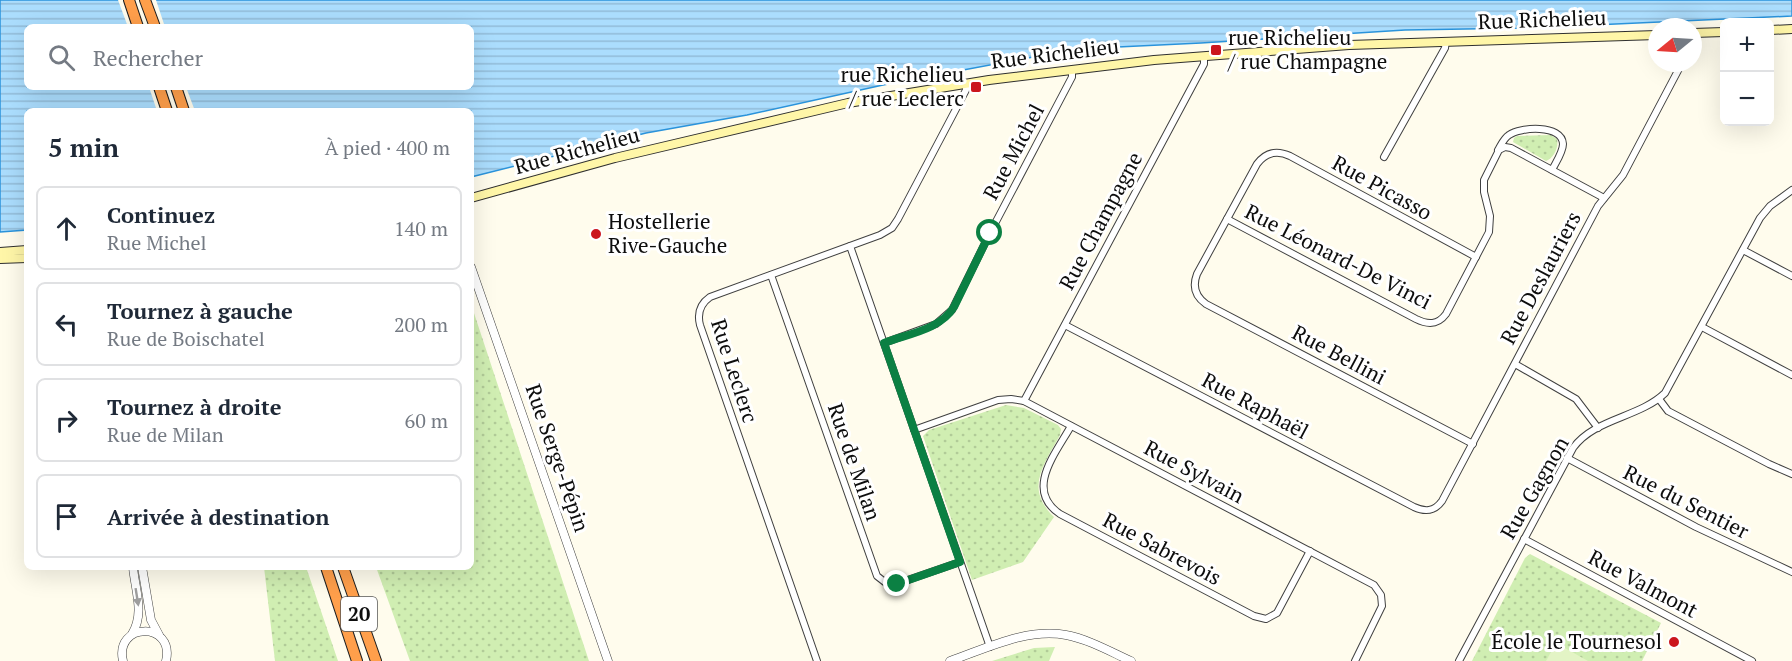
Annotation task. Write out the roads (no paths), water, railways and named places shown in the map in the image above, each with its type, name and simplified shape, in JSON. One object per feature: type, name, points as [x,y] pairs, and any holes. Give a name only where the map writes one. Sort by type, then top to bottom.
[{"type":"highway","points":[[129,0],[137,24]]},
{"type":"highway","points":[[145,0],[154,24]]},
{"type":"highway","points":[[160,90],[166,108]]},
{"type":"highway","points":[[177,90],[183,108]]},
{"type":"highway","name":"20","points":[[327,570],[357,661]]},
{"type":"highway","name":"20","points":[[344,570],[376,661]]},
{"type":"main road","points":[[1774,30],[1792,28]]},
{"type":"main road","points":[[1702,35],[1720,33]]},
{"type":"main road","name":"Rue Richelieu","points":[[474,197],[636,153],[866,99],[966,83],[1204,56],[1446,41],[1648,34]]},
{"type":"main road","points":[[0,252],[24,250]]},
{"type":"main road","points":[[0,259],[24,258]]},
{"type":"street","points":[[1384,157],[1445,48],[1446,41]]},
{"type":"street","name":"Rue Champagne","points":[[1024,401],[1204,64],[1204,56]]},
{"type":"street","name":"Rue Michel","points":[[884,343],[936,324],[949,314],[1072,77],[1072,70]]},
{"type":"street","name":"Rue Deslauriers","points":[[1432,510],[1440,503],[1604,198],[1623,175],[1677,72]]},
{"type":"street","name":"Rue Leclerc","points":[[817,661],[698,318],[701,306],[710,297],[884,233],[896,222],[966,90],[966,83]]},
{"type":"street","points":[[1476,257],[1490,228],[1484,184],[1486,172],[1504,139],[1515,132],[1552,130],[1560,136],[1563,146],[1552,170]]},
{"type":"street","points":[[1496,153],[1503,148],[1509,148],[1604,198]]},
{"type":"street","name":"Rue Picasso","points":[[1227,219],[1257,164],[1263,157],[1281,152],[1476,257]]},
{"type":"street","name":"Rue Gagnon","points":[[1459,661],[1567,458],[1581,439],[1598,428],[1659,399],[1669,388],[1765,211],[1792,190]]},
{"type":"street","name":"Rue Bellini","points":[[1227,219],[1196,276],[1195,289],[1199,298],[1206,304],[1473,444]]},
{"type":"street","name":"Rue Léonard-De Vinci","points":[[1227,219],[1416,319],[1428,323],[1433,323],[1445,316],[1476,257]]},
{"type":"street","points":[[850,246],[990,647]]},
{"type":"street","points":[[1743,250],[1792,276]]},
{"type":"street","name":"Rue de Milan","points":[[771,274],[877,576],[886,583],[897,584],[960,562]]},
{"type":"street","name":"Rue Serge-Pépin","points":[[474,276],[608,661]]},
{"type":"street","name":"Rue Raphaël","points":[[1065,325],[1414,507],[1424,511],[1432,510]]},
{"type":"street","points":[[1702,327],[1792,375]]},
{"type":"street","points":[[1515,364],[1576,399],[1598,428]]},
{"type":"street","points":[[1659,399],[1668,411],[1792,474]]},
{"type":"street","name":"Rue Sylvain","points":[[915,430],[998,400],[1024,401],[1310,551],[1372,584],[1382,595],[1382,609],[1354,661]]},
{"type":"street","name":"Rue Sabrevois","points":[[1071,426],[1044,477],[1043,492],[1051,508],[1254,616],[1266,619],[1277,613],[1310,551]]},
{"type":"street","name":"Rue du Sentier","points":[[1567,458],[1696,527],[1792,572]]},
{"type":"street","name":"Rue Valmont","points":[[1524,539],[1749,660]]},
{"type":"street","points":[[123,661],[123,646],[132,634],[139,617],[133,570]]},
{"type":"street","points":[[143,570],[151,620],[167,647],[166,661]]},
{"type":"street","points":[[132,634],[146,631],[160,636]]},
{"type":"street","points":[[950,661],[1027,635],[1049,633],[1078,638],[1112,657],[1126,660]]},
{"type":"water","points":[[0,0],[1792,0],[1792,16],[1702,20],[1702,18],[1648,18],[1648,23],[1405,30],[1076,49],[646,133],[474,176],[474,108],[24,108],[24,230],[0,232]]},
{"type":"place","name":"rue Richelieu / rue Champagne","points":[[1216,50]]},
{"type":"place","name":"rue Richelieu / rue Leclerc","points":[[976,87]]},
{"type":"place","name":"Hostellerie Rive-Gauche","points":[[596,234]]},
{"type":"place","name":"École le Tournesol","points":[[1674,642]]}]
